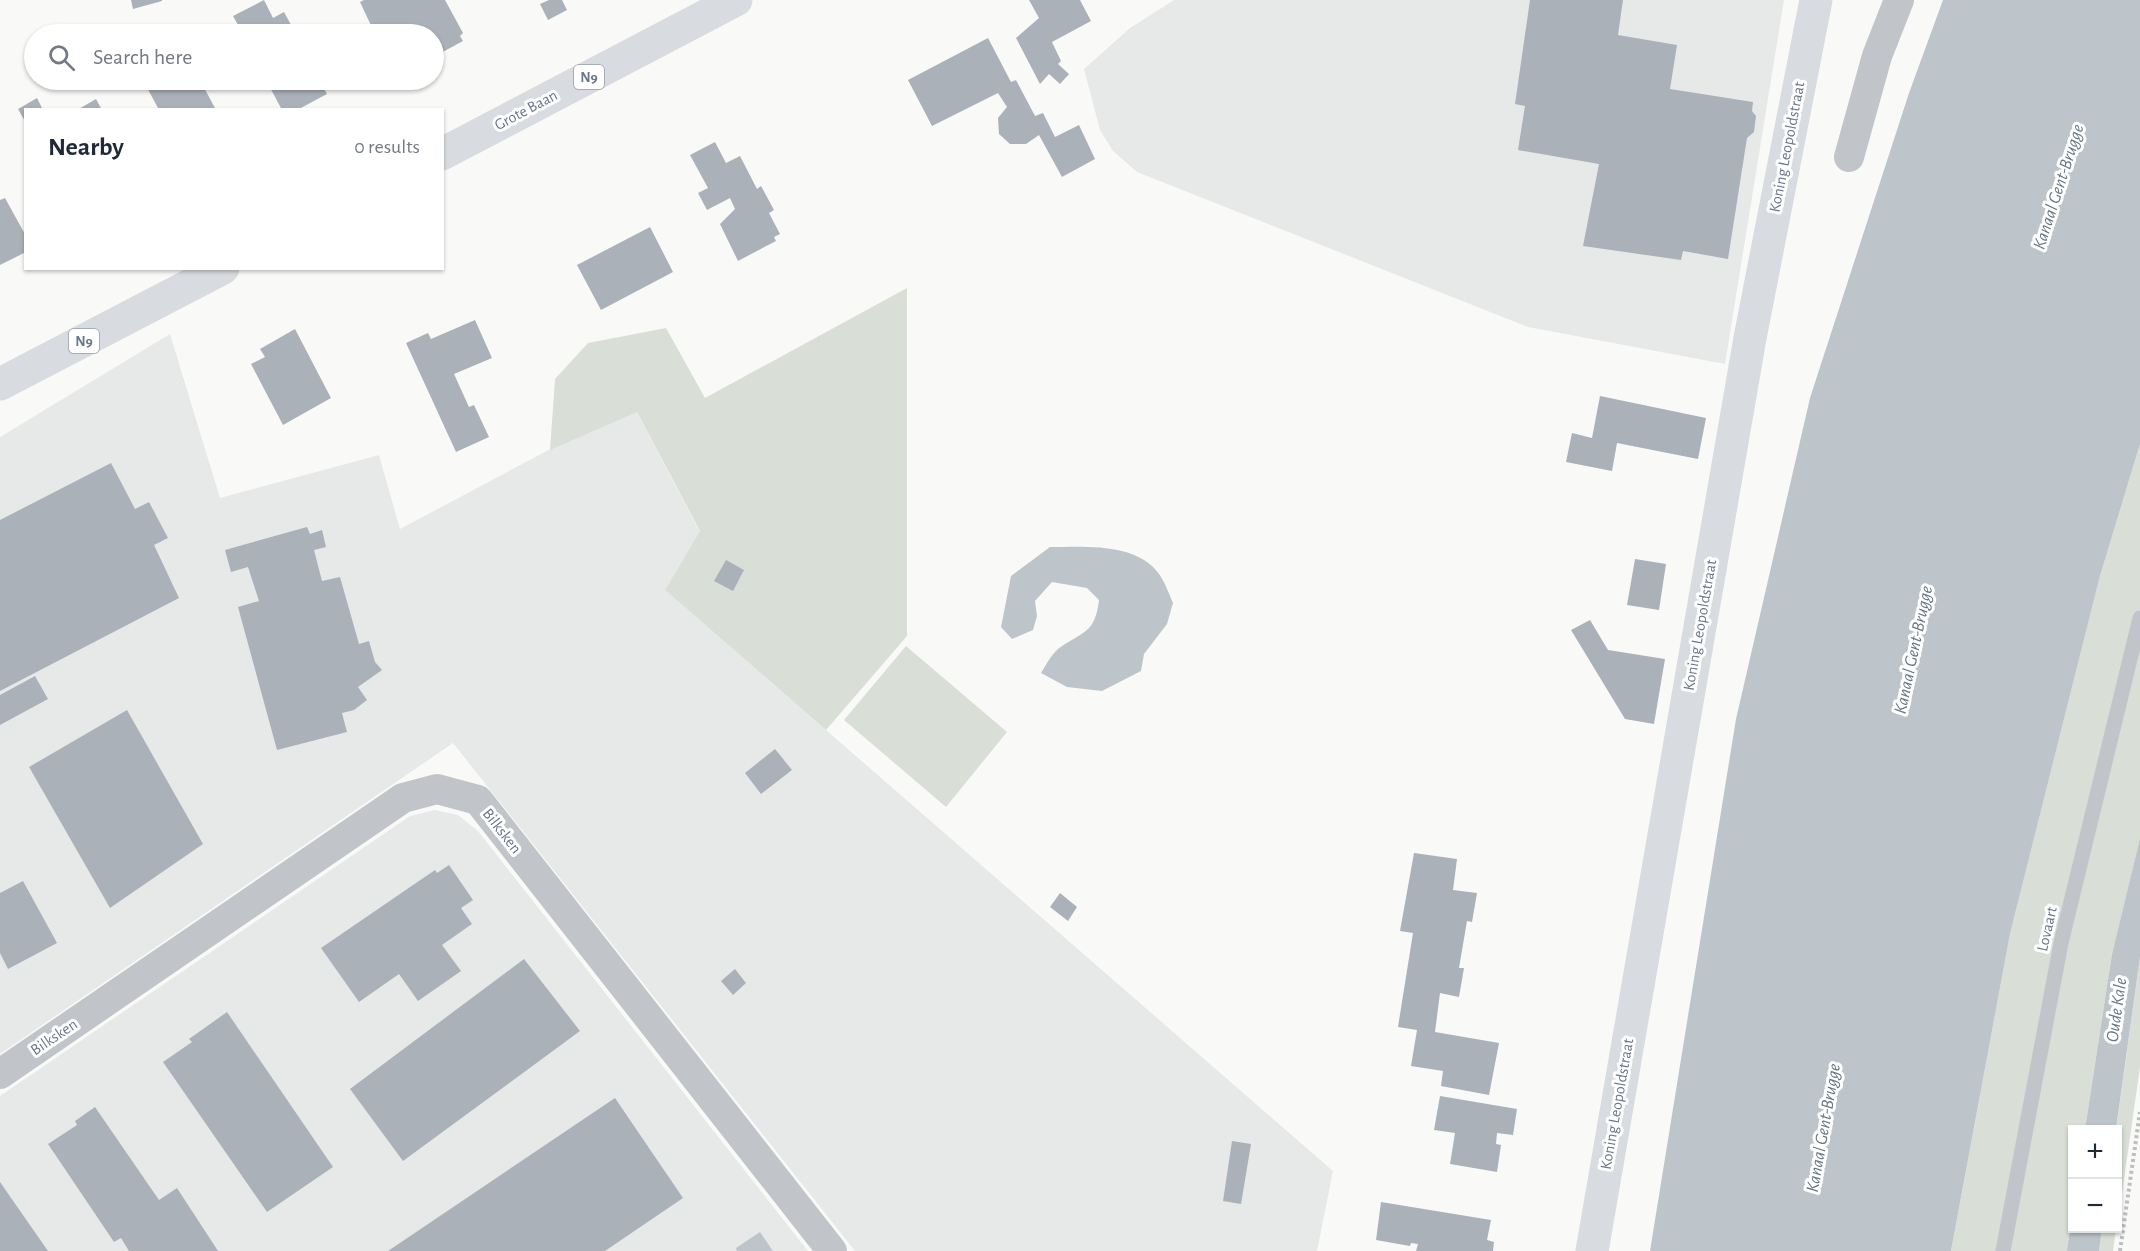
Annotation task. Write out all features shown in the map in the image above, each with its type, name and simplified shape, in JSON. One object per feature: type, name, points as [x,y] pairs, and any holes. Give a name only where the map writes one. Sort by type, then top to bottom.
[{"type":"street","name":"Grote Baan","points":[[444,153],[736,0]]},
{"type":"street","name":"Koning Leopoldstraat","points":[[1592,1251],[1750,338],[1816,0]]},
{"type":"street","points":[[1849,157],[1877,56],[1899,0]]},
{"type":"street","name":"N9","points":[[0,384],[219,270]]},
{"type":"street","name":"Bilksken","points":[[0,1074],[403,798],[437,789],[478,800],[831,1251]]},
{"type":"lane","name":"Lovaart","points":[[2003,1251],[2061,943],[2140,618]]},
{"type":"path","points":[[2120,1251],[2140,1112]]},
{"type":"shaded area","points":[[1174,0],[1784,0],[1725,364],[1528,327],[1137,172],[1113,151],[1100,130],[1084,69],[1130,28]]},
{"type":"shaded area","points":[[907,288],[907,636],[826,730],[665,590],[700,531],[637,412],[550,450],[555,379],[588,343],[666,328],[705,398]]},
{"type":"shaded area","points":[[170,334],[220,498],[379,455],[400,529],[633,405],[700,532],[665,590],[1333,1171],[1317,1251],[855,1251],[453,743],[0,1054],[0,437]]},
{"type":"shaded area","points":[[2140,444],[2140,838],[2112,954],[2086,1125],[2068,1125],[2069,1233],[2067,1251],[1951,1251],[2010,934],[2100,576]]},
{"type":"shaded area","points":[[906,646],[1007,732],[946,807],[844,720]]},
{"type":"shaded area","points":[[435,810],[458,815],[478,831],[808,1251],[0,1251],[0,1096],[410,816]]},
{"type":"shaded area","points":[[2140,957],[2140,1067],[2122,1193],[2122,1125],[2117,1125]]},
{"type":"shaded area","points":[[2101,1233],[2115,1233],[2113,1251],[2099,1251]]},
{"type":"water","name":"Kanaal Gent-Brugge","points":[[1943,0],[2140,0],[2140,444],[2100,576],[2010,934],[1951,1251],[1650,1251],[1736,719],[1810,398],[1909,93]]},
{"type":"water","points":[[1050,547],[1093,547],[1124,551],[1137,556],[1159,574],[1173,603],[1167,624],[1144,654],[1141,671],[1102,691],[1067,687],[1041,673],[1055,651],[1091,626],[1099,600],[1087,588],[1052,582],[1035,601],[1037,616],[1033,630],[1012,639],[1001,627],[1011,576]]},
{"type":"water","name":"Oude Kale","points":[[2140,838],[2140,957],[2117,1125],[2086,1125],[2112,954]]},
{"type":"water","points":[[760,1232],[773,1251],[737,1251],[736,1248]]},
{"type":"water","points":[[2069,1233],[2101,1233],[2099,1251],[2067,1251]]},
{"type":"building","points":[[131,0],[162,0],[162,1],[133,9]]},
{"type":"building","points":[[264,0],[273,18],[284,12],[291,24],[237,24],[233,16]]},
{"type":"building","points":[[364,0],[445,0],[463,33],[460,36],[463,41],[444,51],[444,24],[370,24],[360,2]]},
{"type":"building","points":[[549,0],[562,0],[567,10],[548,20],[540,4]]},
{"type":"building","points":[[1029,0],[1080,0],[1091,21],[1052,42],[1061,61],[1058,64],[1069,74],[1060,84],[1049,74],[1040,84],[1016,38],[1039,18]]},
{"type":"building","points":[[1530,0],[1623,0],[1618,35],[1677,45],[1670,89],[1753,102],[1752,111],[1756,116],[1754,132],[1747,138],[1728,259],[1683,251],[1681,260],[1583,246],[1599,164],[1518,150],[1525,106],[1515,104]]},
{"type":"building","points":[[988,38],[1011,82],[1016,80],[1035,116],[1043,113],[1055,137],[1079,125],[1095,159],[1062,177],[1039,135],[1026,144],[1010,144],[999,134],[998,118],[1007,107],[998,93],[932,126],[908,80]]},
{"type":"building","points":[[148,90],[205,90],[215,108],[158,108]]},
{"type":"building","points":[[271,90],[325,90],[327,94],[301,108],[281,108]]},
{"type":"building","points":[[37,98],[42,108],[24,108],[24,120],[18,109]]},
{"type":"building","points":[[96,99],[101,108],[80,108]]},
{"type":"building","points":[[715,142],[726,163],[740,156],[757,189],[761,186],[774,210],[769,213],[780,234],[774,237],[776,241],[738,261],[720,224],[735,209],[730,198],[707,210],[698,193],[708,188],[690,155]]},
{"type":"building","points":[[5,198],[24,232],[24,253],[0,265],[0,200]]},
{"type":"building","points":[[650,227],[673,272],[601,310],[577,265]]},
{"type":"building","points":[[475,320],[492,358],[454,374],[469,407],[474,405],[489,437],[456,452],[406,343],[428,333],[431,339]]},
{"type":"building","points":[[295,329],[331,398],[283,425],[251,364],[265,357],[260,349]]},
{"type":"building","points":[[1600,396],[1706,418],[1698,459],[1617,443],[1612,471],[1566,462],[1572,433],[1592,438]]},
{"type":"building","points":[[111,463],[135,509],[149,502],[168,538],[154,545],[179,598],[0,691],[0,520]]},
{"type":"building","points":[[307,527],[310,534],[322,530],[326,547],[314,550],[322,581],[340,577],[359,644],[369,641],[375,662],[382,670],[358,687],[367,700],[354,710],[342,713],[347,732],[277,750],[238,607],[259,601],[248,567],[231,572],[225,550]]},
{"type":"building","points":[[1635,559],[1666,564],[1659,610],[1627,605]]},
{"type":"building","points":[[726,560],[744,570],[733,591],[714,581]]},
{"type":"building","points":[[1590,620],[1608,650],[1665,659],[1654,724],[1625,719],[1571,630]]},
{"type":"building","points":[[35,676],[48,699],[0,725],[0,695]]},
{"type":"building","points":[[127,710],[203,844],[110,908],[29,767]]},
{"type":"building","points":[[775,749],[792,770],[761,794],[745,773]]},
{"type":"building","points":[[1414,853],[1457,859],[1453,890],[1477,893],[1472,922],[1467,921],[1459,968],[1464,968],[1459,997],[1440,993],[1435,1032],[1499,1043],[1489,1095],[1441,1086],[1443,1071],[1411,1066],[1417,1030],[1398,1027],[1413,933],[1400,931]]},
{"type":"building","points":[[449,865],[473,900],[461,908],[472,924],[442,945],[461,971],[418,1001],[399,974],[359,1002],[321,948],[435,870],[437,873]]},
{"type":"building","points":[[23,881],[57,943],[8,969],[0,953],[0,893]]},
{"type":"building","points":[[1060,893],[1077,907],[1068,921],[1050,907]]},
{"type":"building","points":[[524,959],[580,1031],[403,1161],[350,1089]]},
{"type":"building","points":[[735,969],[746,983],[733,995],[721,981]]},
{"type":"building","points":[[227,1012],[333,1167],[267,1212],[163,1062],[192,1042],[189,1039]]},
{"type":"building","points":[[1440,1096],[1517,1109],[1513,1135],[1497,1133],[1496,1144],[1501,1145],[1497,1172],[1450,1164],[1455,1133],[1434,1130]]},
{"type":"building","points":[[615,1098],[683,1198],[605,1251],[388,1251]]},
{"type":"building","points":[[95,1107],[159,1200],[177,1188],[218,1251],[129,1251],[121,1238],[114,1242],[48,1144],[77,1125],[75,1121]]},
{"type":"building","points":[[1232,1141],[1251,1144],[1241,1204],[1223,1201]]},
{"type":"building","points":[[0,1182],[48,1251],[0,1251]]},
{"type":"building","points":[[1381,1202],[1491,1220],[1487,1240],[1494,1242],[1493,1251],[1416,1251],[1418,1244],[1411,1243],[1410,1246],[1376,1240]]}]
